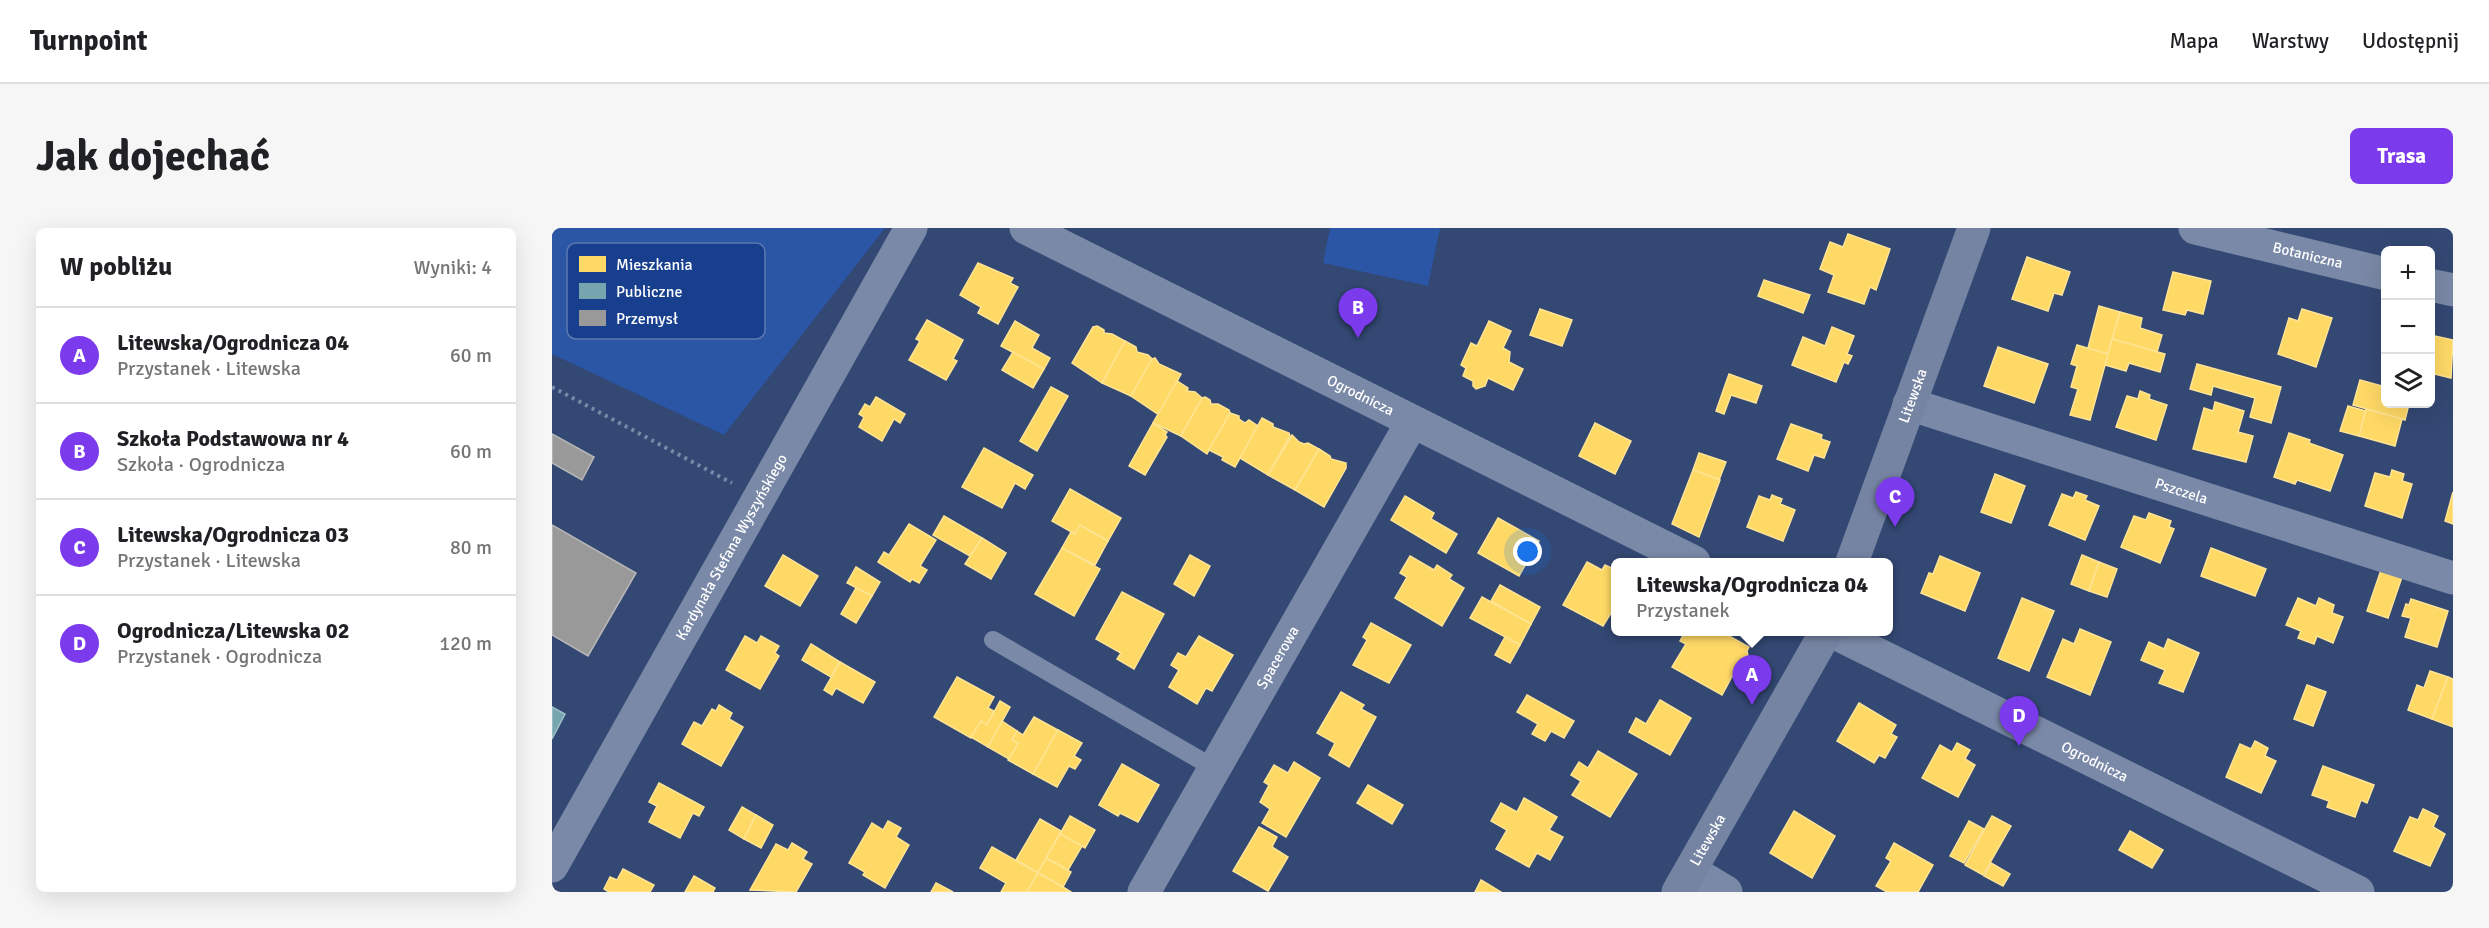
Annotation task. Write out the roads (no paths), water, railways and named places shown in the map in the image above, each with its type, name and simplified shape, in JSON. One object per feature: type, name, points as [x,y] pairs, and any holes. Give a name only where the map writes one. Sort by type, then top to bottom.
[{"type":"main road","name":"Litewska","points":[[1853,558],[1974,228]]},
{"type":"main road","name":"Litewska","points":[[1685,881],[1824,636]]},
{"type":"street","name":"Kardynała Stefana Wyszyńskiego","points":[[552,866],[911,228]]},
{"type":"street","name":"Ogrodnicza","points":[[1026,228],[1686,558]]},
{"type":"street","name":"Botaniczna","points":[[2195,228],[2381,273]]},
{"type":"street","points":[[2435,286],[2453,290]]},
{"type":"street","name":"Pszczela","points":[[1910,404],[2453,578]]},
{"type":"street","name":"Spacerowa","points":[[1144,892],[1412,422]]},
{"type":"street","name":"Ogrodnicza","points":[[1841,636],[2358,892]]},
{"type":"street","points":[[1685,881],[1726,892]]},
{"type":"lane","points":[[993,640],[1214,768]]},
{"type":"place","name":"Szkoła Podstawowa nr 4","points":[[1358,338]]},
{"type":"place","name":"Litewska/Ogrodnicza 03","points":[[1895,527]]},
{"type":"place","name":"Litewska/Ogrodnicza 04","points":[[1752,705]]},
{"type":"place","name":"Ogrodnicza/Litewska 02","points":[[2019,746]]}]
